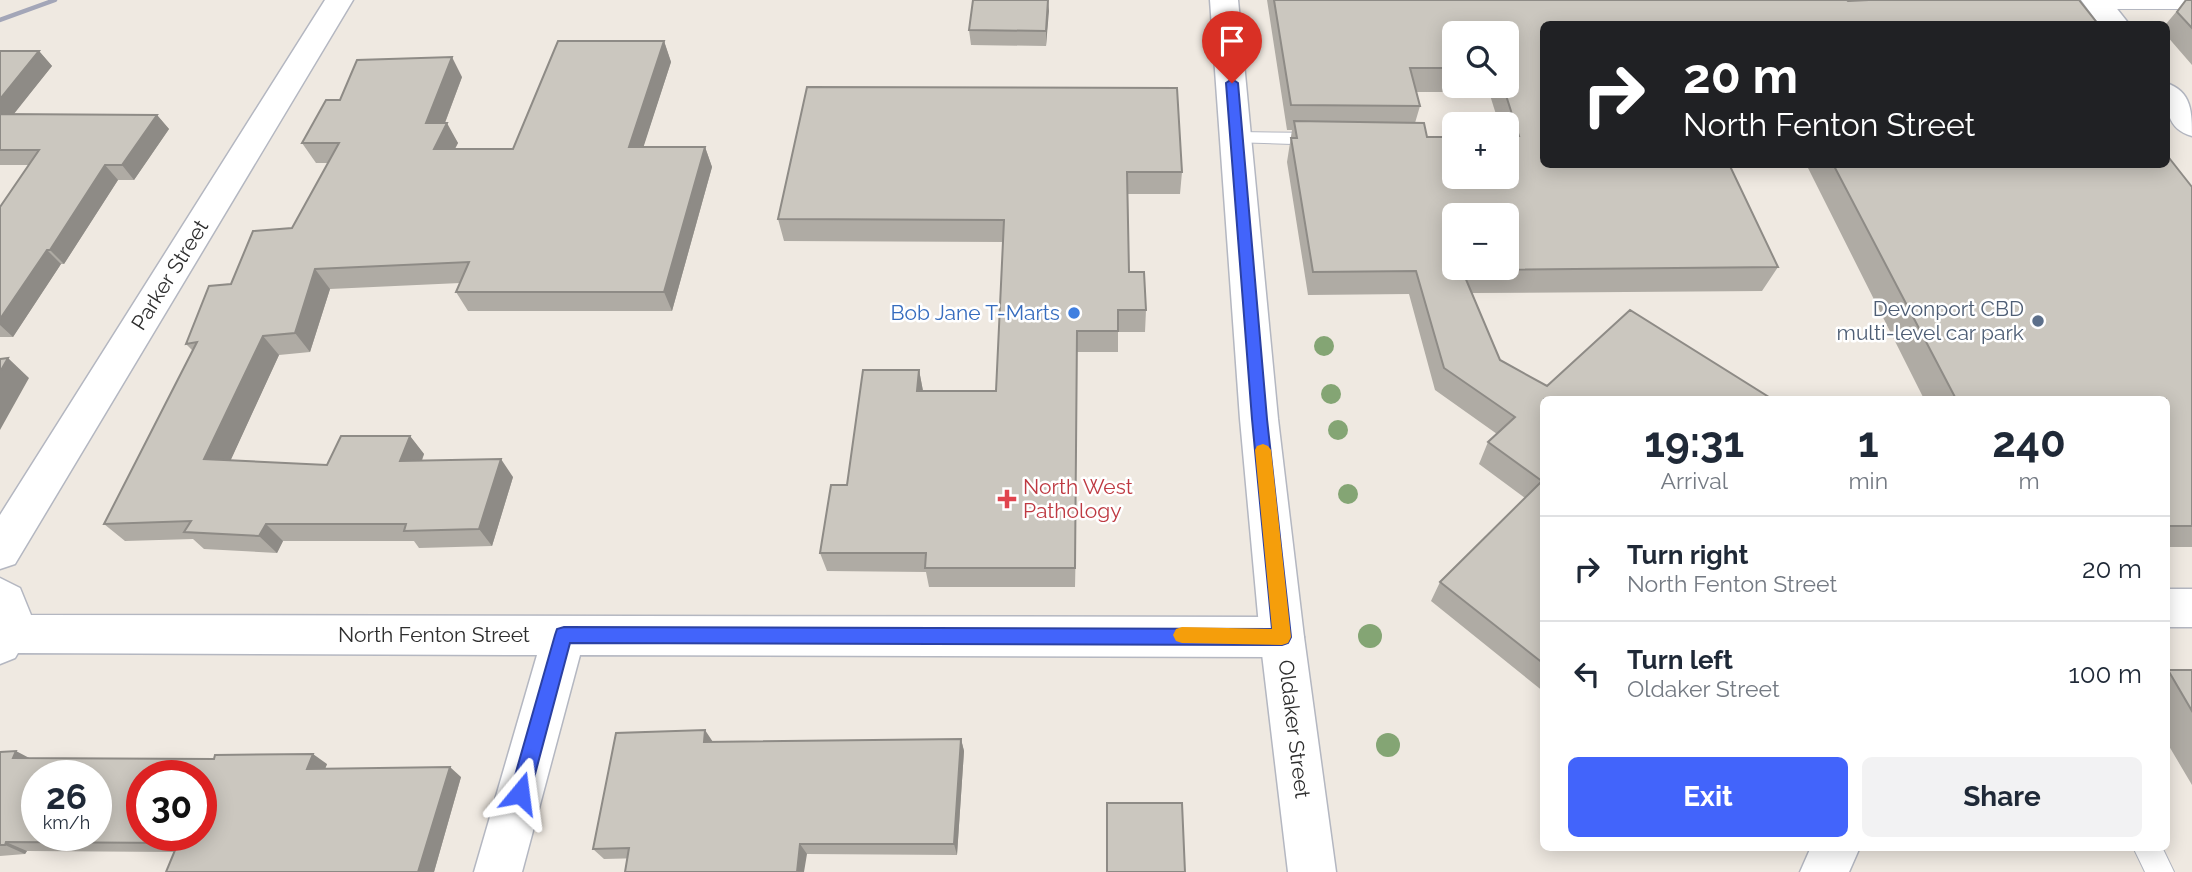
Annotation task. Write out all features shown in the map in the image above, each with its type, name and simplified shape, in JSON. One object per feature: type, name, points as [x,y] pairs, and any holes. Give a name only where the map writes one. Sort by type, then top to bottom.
[{"type":"street","name":"Parker Street","points":[[0,551],[339,0]]},
{"type":"street","name":"Oldaker Street","points":[[1224,0],[1238,138],[1259,419],[1282,637],[1312,872]]},
{"type":"street","points":[[2170,98],[2192,126]]},
{"type":"street","points":[[2170,608],[2192,608]]},
{"type":"street","name":"North Fenton Street","points":[[2,625],[564,635],[1282,637]]},
{"type":"street","points":[[498,872],[564,635]]},
{"type":"street","points":[[1824,872],[1834,851]]},
{"type":"lane","points":[[2103,10],[2192,4]]},
{"type":"lane","points":[[1238,138],[1346,139]]},
{"type":"lane","points":[[2149,851],[2160,872]]},
{"type":"building","points":[[973,0],[1048,0],[1046,31],[969,30]]},
{"type":"building","points":[[1274,0],[2079,0],[2096,21],[1540,21],[1540,168],[1731,168],[1778,267],[1519,269],[1519,203],[1442,203],[1442,280],[1466,280],[1500,360],[1547,386],[1630,310],[1767,396],[1540,396],[1540,480],[1488,442],[1515,417],[1444,368],[1416,271],[1313,272],[1291,138],[1297,138],[1294,121],[1424,123],[1427,137],[1442,137],[1442,189],[1519,189],[1519,112],[1511,112],[1507,98],[1519,98],[1519,21],[1442,21],[1442,68],[1410,68],[1420,106],[1291,105]]},
{"type":"building","points":[[2186,0],[2192,0],[2192,28],[2177,12]]},
{"type":"building","points":[[558,41],[664,41],[629,147],[705,147],[664,292],[456,292],[469,262],[315,269],[295,333],[263,336],[204,459],[327,465],[341,436],[410,436],[400,461],[501,459],[479,529],[404,531],[406,524],[266,524],[259,536],[184,532],[191,521],[104,524],[197,342],[186,344],[209,286],[231,284],[253,231],[292,228],[339,143],[302,143],[326,100],[340,100],[357,60],[452,57],[426,123],[447,123],[434,149],[513,149]]},
{"type":"building","points":[[0,51],[39,51],[0,99]]},
{"type":"building","points":[[807,87],[1177,88],[1182,172],[1127,172],[1129,272],[1144,272],[1146,310],[1118,310],[1118,331],[1077,331],[1075,568],[925,568],[926,553],[820,553],[831,485],[847,485],[863,370],[919,370],[917,391],[996,391],[1004,220],[778,219]]},
{"type":"building","points":[[0,114],[157,115],[122,165],[105,165],[50,250],[47,250],[0,319],[0,207],[39,150],[0,150]]},
{"type":"building","name":"Devonport CBD multi-level car park","points":[[2170,159],[2192,187],[2192,526],[2170,526],[2170,396],[1954,396],[1835,168],[2170,168]]},
{"type":"building","points":[[8,358],[0,372],[0,359]]},
{"type":"building","points":[[1540,483],[1540,661],[1440,582]]},
{"type":"building","points":[[2170,670],[2192,670],[2192,711],[2170,673]]},
{"type":"building","points":[[705,730],[704,742],[961,739],[954,844],[800,844],[797,872],[625,872],[629,848],[593,849],[616,733]]},
{"type":"building","points":[[16,751],[13,758],[214,759],[215,755],[313,754],[307,769],[450,767],[418,872],[166,872],[175,851],[217,851],[217,760],[126,760],[126,843],[112,843],[112,760],[21,760],[21,842],[6,842],[5,845],[0,845],[0,752]]},
{"type":"building","points":[[1107,803],[1182,803],[1185,872],[1107,872]]},
{"type":"railway","points":[[0,20],[55,0]]},
{"type":"slow traffic","points":[[1182,635],[1282,637],[1263,450]]},
{"type":"place","name":"Bob Jane T-Marts","points":[[1074,313]]},
{"type":"place","name":"Devonport CBD multi-level car park","points":[[2038,321]]},
{"type":"place","name":"North West Pathology","points":[[1007,499]]},
{"type":"route","points":[[520,793],[564,635],[1282,637],[1259,419],[1232,83]]}]
